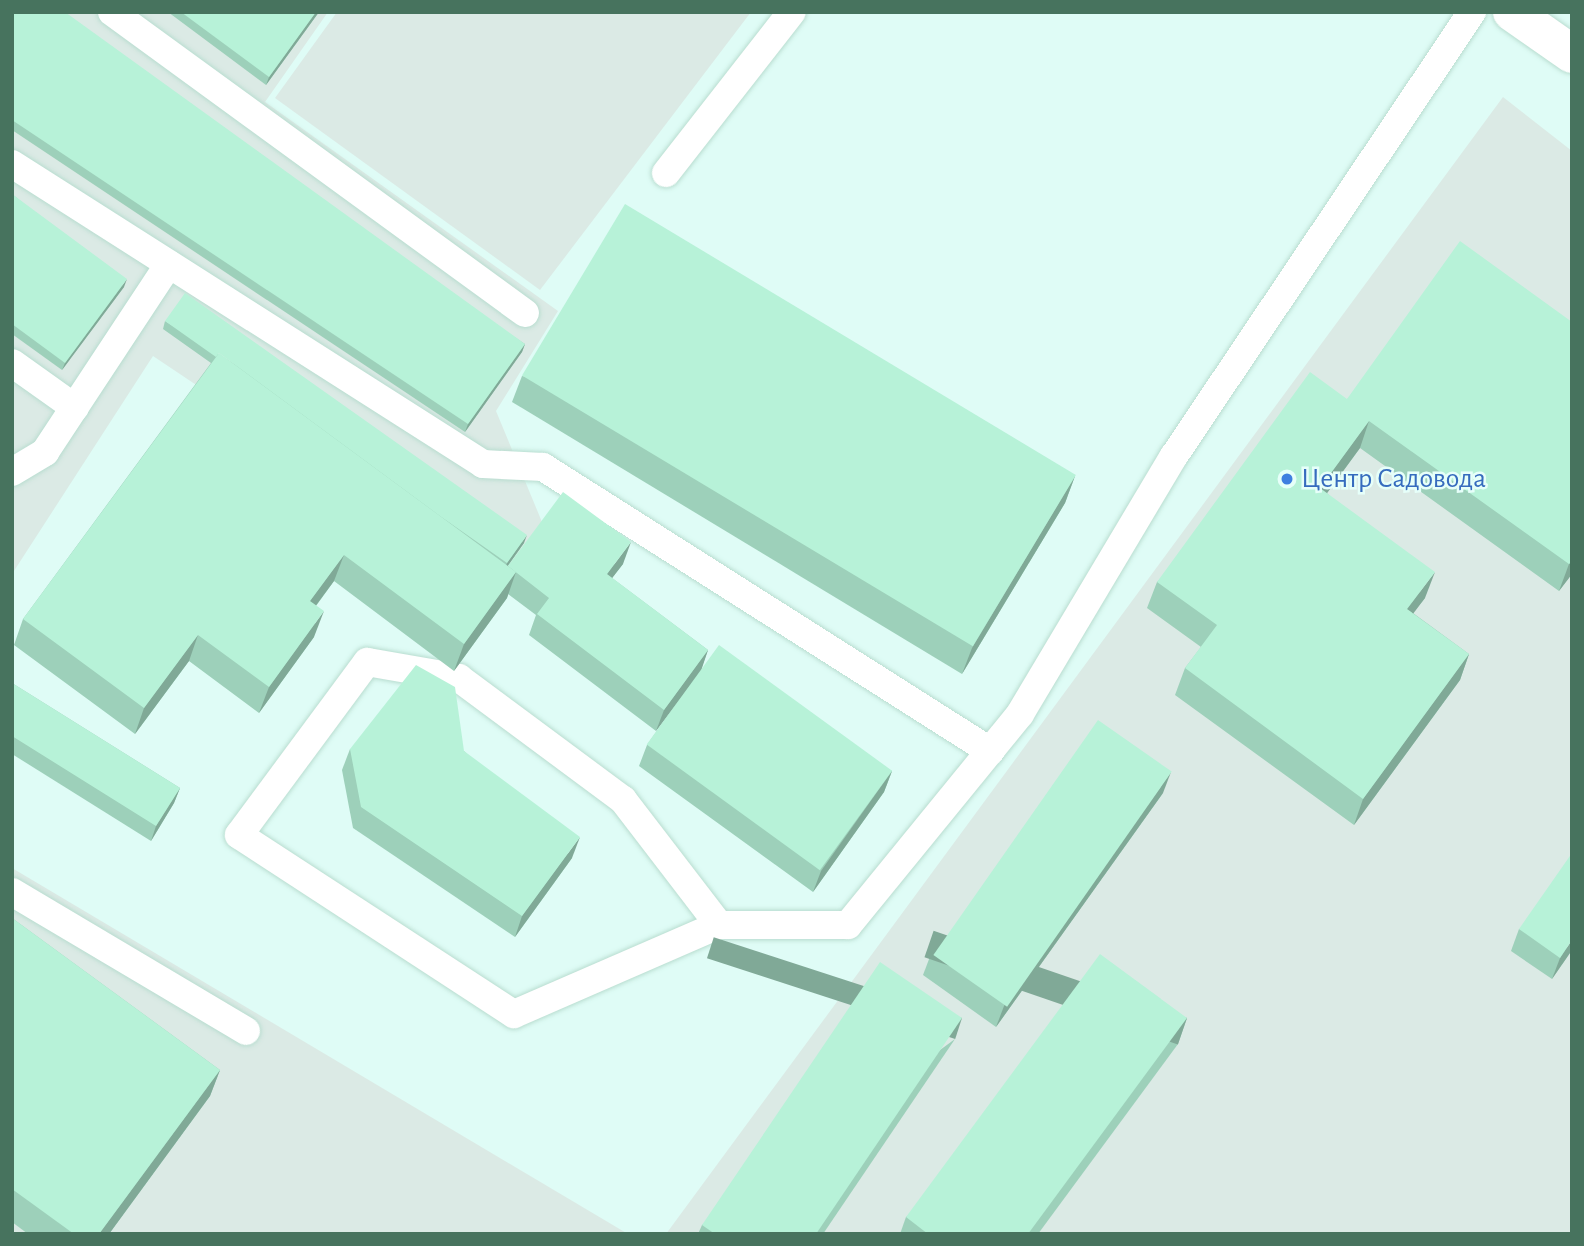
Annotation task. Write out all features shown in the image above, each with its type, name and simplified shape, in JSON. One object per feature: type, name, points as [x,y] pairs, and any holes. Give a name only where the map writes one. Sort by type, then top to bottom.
[{"type":"street","points":[[1512,12],[1572,54]]},
{"type":"lane","points":[[112,12],[525,313]]},
{"type":"lane","points":[[666,173],[792,12]]},
{"type":"lane","points":[[719,925],[623,800],[459,678],[367,662],[239,835],[514,1014],[719,925],[848,925],[1020,714],[1174,457],[1472,12]]},
{"type":"lane","points":[[12,164],[483,464],[543,467],[990,751]]},
{"type":"lane","points":[[12,472],[45,452],[169,264]]},
{"type":"lane","points":[[12,363],[75,408]]},
{"type":"lane","points":[[12,892],[246,1031]]},
{"type":"shaded area","points":[[12,12],[328,12],[265,102],[558,311],[496,411],[542,522],[496,586],[153,356],[12,574]]},
{"type":"shaded area","points":[[337,12],[751,12],[540,290],[275,98]]},
{"type":"shaded area","points":[[1503,97],[1572,151],[1572,1234],[666,1234]]},
{"type":"shaded area","points":[[12,868],[628,1234],[12,1234]]},
{"type":"building","points":[[12,12],[65,12],[525,344],[468,424],[12,120]]},
{"type":"building","points":[[181,12],[316,12],[269,77]]},
{"type":"building","points":[[12,194],[127,279],[65,363],[12,324]]},
{"type":"building","points":[[625,204],[1076,475],[973,646],[522,375]]},
{"type":"building","points":[[1460,241],[1572,322],[1572,561],[1569,564],[1369,421],[1320,488],[1435,572],[1407,609],[1469,654],[1363,799],[1185,668],[1217,625],[1157,582],[1310,372],[1347,399]]},
{"type":"building","points":[[185,293],[527,535],[507,563],[219,353],[216,357],[165,321]]},
{"type":"building","points":[[219,353],[516,572],[464,644],[344,555],[310,601],[324,611],[269,687],[198,635],[144,708],[23,619]]},
{"type":"building","points":[[563,492],[631,542],[607,574],[708,650],[664,710],[537,614],[549,598],[508,566]]},
{"type":"building","points":[[719,645],[892,771],[820,870],[647,745]]},
{"type":"building","points":[[416,665],[455,687],[464,751],[580,837],[522,916],[361,807],[350,749]]},
{"type":"building","points":[[12,683],[180,788],[156,826],[12,736]]},
{"type":"building","points":[[1098,720],[1172,772],[1007,1007],[933,955]]},
{"type":"building","points":[[1572,853],[1572,940],[1560,958],[1519,929]]},
{"type":"building","points":[[12,918],[220,1070],[99,1234],[74,1234],[12,1189]]},
{"type":"building","points":[[1100,954],[1187,1018],[1028,1234],[928,1234],[906,1217]]},
{"type":"building","points":[[880,962],[962,1018],[816,1234],[715,1234],[702,1225]]},
{"type":"place","name":"Центр Садовода","points":[[1287,479]]}]
